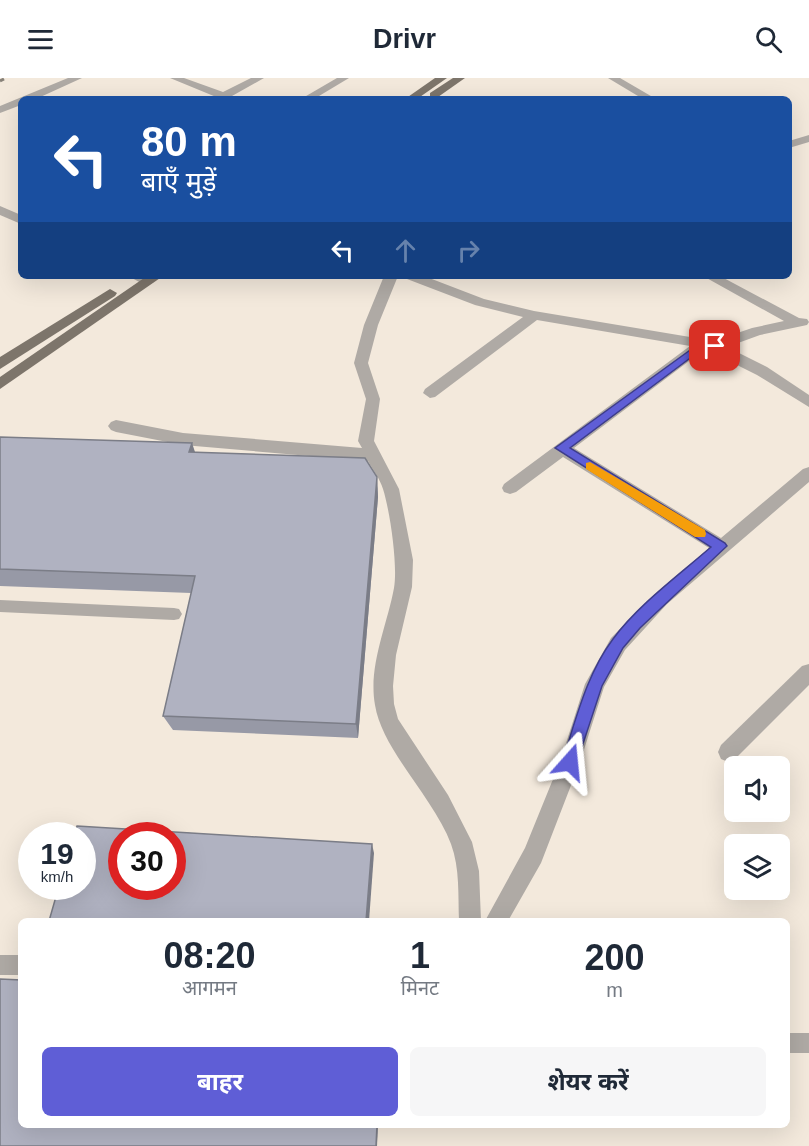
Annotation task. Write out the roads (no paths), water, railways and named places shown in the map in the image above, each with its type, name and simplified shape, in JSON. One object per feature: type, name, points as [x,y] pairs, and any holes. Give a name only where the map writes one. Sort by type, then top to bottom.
[{"type":"main road","points":[[415,96],[442,78]]},
{"type":"main road","points":[[433,96],[460,78]]},
{"type":"main road","points":[[0,364],[139,279]]},
{"type":"main road","points":[[0,384],[139,279]]},
{"type":"street","points":[[34,96],[77,78]]},
{"type":"street","points":[[175,78],[223,96]]},
{"type":"street","points":[[193,84],[204,78]]},
{"type":"street","points":[[231,96],[259,78]]},
{"type":"street","points":[[311,96],[344,78]]},
{"type":"street","points":[[613,78],[646,96]]},
{"type":"street","points":[[0,110],[18,103]]},
{"type":"street","points":[[792,144],[809,138]]},
{"type":"street","points":[[0,210],[18,219]]},
{"type":"street","points":[[390,279],[371,325],[361,363],[373,399],[366,433],[367,447],[391,489],[404,560],[403,587],[387,655],[383,686],[384,704],[389,723],[441,801],[460,842],[468,872],[470,918]]},
{"type":"street","points":[[424,279],[480,302],[534,315],[709,345],[762,370],[809,402]]},
{"type":"street","points":[[716,279],[803,321]]},
{"type":"street","points":[[430,393],[534,315]]},
{"type":"street","points":[[510,488],[561,448],[709,345],[803,321]]},
{"type":"street","points":[[116,426],[183,439],[371,454]]},
{"type":"street","points":[[561,448],[720,546]]},
{"type":"street","points":[[498,918],[533,855],[570,762],[595,684],[606,660],[635,624],[720,546],[809,473]]},
{"type":"street","points":[[728,752],[809,672]]},
{"type":"lane","points":[[0,606],[174,614]]},
{"type":"lane","points":[[0,965],[18,965]]},
{"type":"lane","points":[[790,1043],[809,1043]]},
{"type":"railway","points":[[0,81],[6,78]]}]
